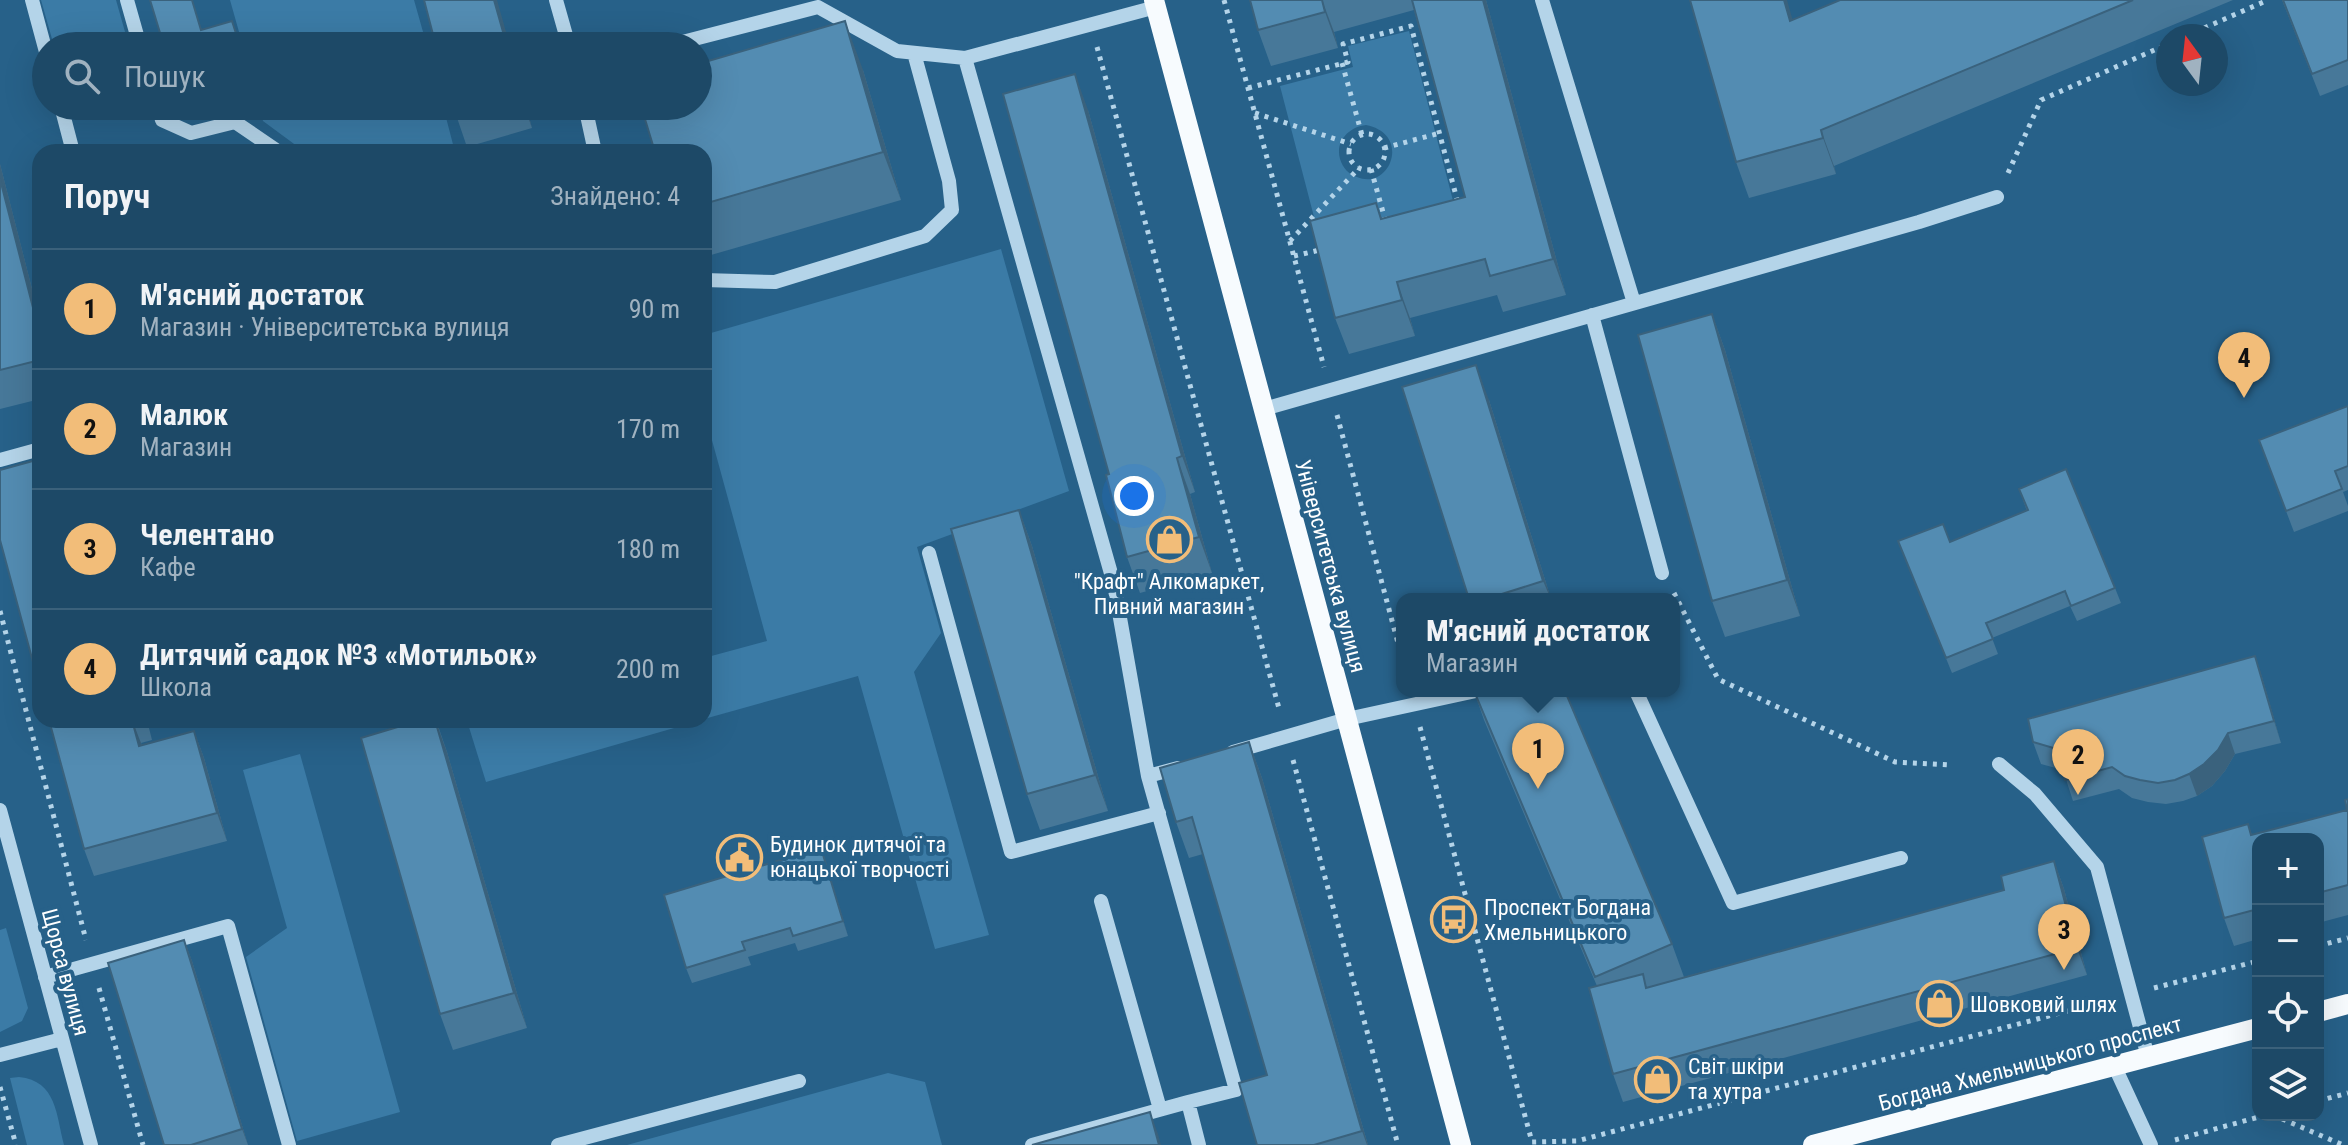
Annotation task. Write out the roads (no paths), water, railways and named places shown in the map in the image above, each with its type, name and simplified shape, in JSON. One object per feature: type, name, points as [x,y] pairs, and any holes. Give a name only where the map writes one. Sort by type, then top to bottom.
[{"type":"main road","name":"Університетська вулиця","points":[[1155,4],[1461,1145]]},
{"type":"main road","points":[[2324,1010],[2348,1004]]},
{"type":"main road","name":"Богдана Хмельницького проспект","points":[[1813,1145],[2252,1030]]},
{"type":"street","points":[[32,0],[41,32]]},
{"type":"street","points":[[127,0],[136,32]]},
{"type":"street","points":[[556,0],[565,32]]},
{"type":"street","points":[[1542,0],[1634,303]]},
{"type":"street","points":[[712,34],[818,7],[897,51],[965,58],[1155,4]]},
{"type":"street","points":[[712,280],[775,282],[925,236],[952,210],[949,181],[914,53]]},
{"type":"street","points":[[965,58],[1114,584],[1148,776],[1236,1090],[1032,1145]]},
{"type":"street","points":[[65,120],[71,144]]},
{"type":"street","points":[[162,120],[191,133],[235,122],[267,144]]},
{"type":"street","points":[[588,120],[593,144]]},
{"type":"street","points":[[1264,409],[1997,197]]},
{"type":"street","points":[[1592,315],[1661,569]]},
{"type":"street","points":[[0,460],[32,451]]},
{"type":"street","points":[[929,553],[1011,852],[1159,813]]},
{"type":"street","points":[[1225,755],[1347,719],[1447,697]]},
{"type":"street","points":[[1639,697],[1733,903],[1901,858]]},
{"type":"street","points":[[1148,776],[1195,763]]},
{"type":"street","points":[[1999,764],[2035,794],[2097,867],[2148,1057]]},
{"type":"street","name":"Щорса вулиця","points":[[0,810],[91,1145]]},
{"type":"street","points":[[1101,901],[1160,1109]]},
{"type":"street","points":[[45,977],[228,926],[289,1145]]},
{"type":"street","points":[[0,1055],[62,1039]]},
{"type":"street","points":[[2114,1065],[2151,1145]]},
{"type":"street","points":[[558,1145],[799,1081]]},
{"type":"street","points":[[1188,1102],[1199,1145]]},
{"type":"place","name":"Дитячий садок №3 «Мотильок»","points":[[2244,398]]},
{"type":"place","name":"\"Крафт\" Алкомаркет, Пивний магазин","points":[[1169,540]]},
{"type":"place","name":"М'ясний достаток","points":[[1538,789]]},
{"type":"place","name":"Малюк","points":[[2078,795]]},
{"type":"place","name":"Будинок дитячої та юнацької творчості","points":[[739,857]]},
{"type":"place","name":"Проспект Богдана Хмельницького","points":[[1453,920]]},
{"type":"place","name":"Челентано","points":[[2064,970]]},
{"type":"place","name":"Шовковий шлях","points":[[1939,1004]]},
{"type":"place","name":"Світ шкіри та хутра","points":[[1657,1079]]}]
